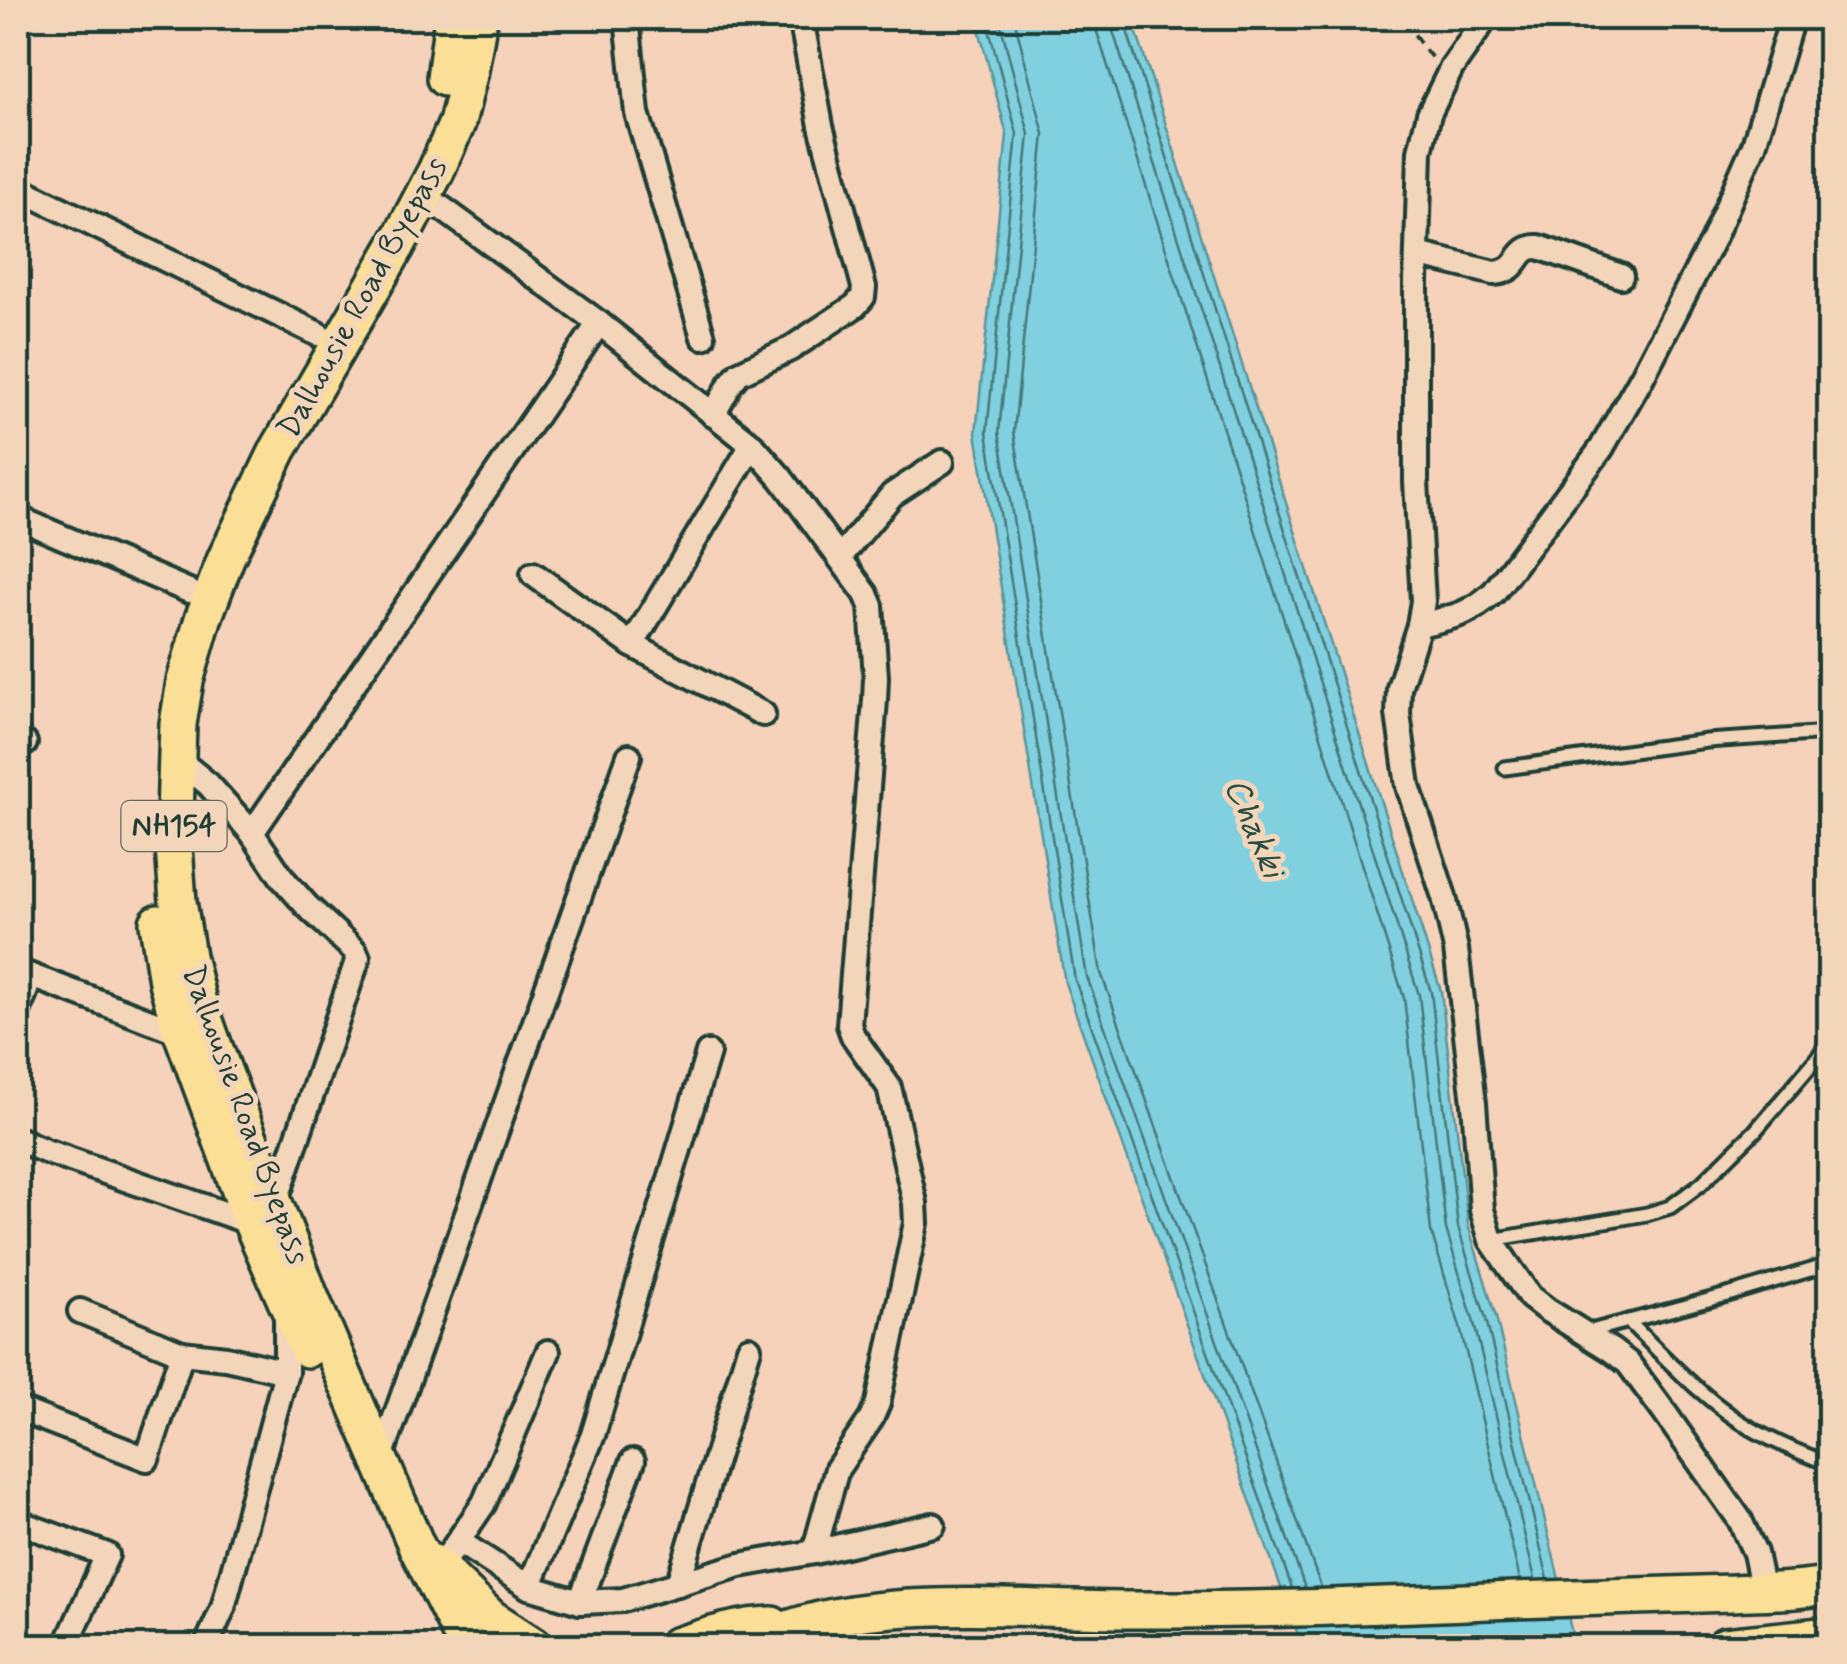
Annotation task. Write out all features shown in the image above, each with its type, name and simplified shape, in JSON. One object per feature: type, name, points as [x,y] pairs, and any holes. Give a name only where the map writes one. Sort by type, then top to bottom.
[{"type":"highway","name":"NH154","points":[[442,1646],[286,1301],[263,1215],[182,1033],[167,982],[158,930],[152,813],[154,751],[166,676],[188,591],[256,446],[418,159],[442,93],[453,18]]},
{"type":"highway","name":"Dalhousie Road Byepass","points":[[467,1646],[438,1551],[380,1460],[263,1215],[198,1002],[178,902],[174,848],[175,757],[185,681],[203,618],[226,558],[278,450],[424,195],[457,122],[479,18]]},
{"type":"highway","points":[[438,1551],[491,1618],[534,1646]]},
{"type":"highway","points":[[747,1646],[791,1628],[870,1611],[1309,1608],[1763,1591],[1830,1585]]},
{"type":"highway","points":[[676,1646],[749,1626],[791,1628]]},
{"type":"highway","points":[[1725,1646],[1830,1634]]},
{"type":"street","points":[[627,18],[637,113],[703,337]]},
{"type":"street","points":[[713,415],[738,374],[790,349],[856,306],[863,297],[864,287],[821,126],[801,18]]},
{"type":"street","points":[[1486,18],[1447,77],[1429,114],[1420,151],[1416,482],[1423,601],[1399,688],[1398,714],[1408,786],[1444,897],[1456,949],[1482,1210],[1491,1240],[1530,1297],[1628,1364],[1740,1520],[1755,1553],[1763,1591]]},
{"type":"street","points":[[1419,625],[1479,606],[1512,570],[1602,448],[1713,238],[1754,145],[1792,18]]},
{"type":"street","points":[[18,188],[318,334]]},
{"type":"street","points":[[424,195],[598,322],[752,445],[861,584],[871,606],[876,677],[849,1026],[888,1087],[915,1203],[916,1223],[878,1404],[838,1469],[814,1552]]},
{"type":"street","points":[[1416,254],[1504,272],[1512,268],[1524,251],[1540,248],[1621,276]]},
{"type":"street","points":[[252,833],[598,322]]},
{"type":"street","points":[[632,644],[752,445]]},
{"type":"street","points":[[840,556],[892,495],[942,462]]},
{"type":"street","points":[[18,518],[188,591]]},
{"type":"street","points":[[533,574],[632,644],[762,714]]},
{"type":"street","points":[[380,1460],[629,756]]},
{"type":"street","points":[[18,1139],[45,1151],[263,1215],[358,958],[355,950],[307,906],[252,833],[208,784],[175,757]]},
{"type":"street","points":[[18,1012],[24,973],[182,1033]]},
{"type":"street","points":[[529,1587],[593,1435],[708,1052]]},
{"type":"street","points":[[206,1646],[223,1608],[286,1372],[286,1301]]},
{"type":"street","points":[[80,1312],[182,1353],[286,1372]]},
{"type":"street","points":[[678,1584],[750,1348]]},
{"type":"street","points":[[548,1352],[484,1502],[438,1551],[529,1587],[580,1602],[623,1600],[740,1564],[934,1525]]},
{"type":"street","points":[[18,1409],[146,1459],[182,1353]]},
{"type":"street","points":[[580,1602],[634,1461]]},
{"type":"street","points":[[18,1522],[107,1555],[66,1646]]},
{"type":"lane","points":[[1505,768],[1706,741],[1830,733]]},
{"type":"lane","points":[[1491,1240],[1670,1207],[1701,1184],[1755,1131],[1830,1038]]},
{"type":"lane","points":[[1583,1333],[1830,1264]]},
{"type":"lane","points":[[1628,1321],[1720,1407],[1751,1428],[1830,1464]]},
{"type":"path","points":[[1408,18],[1421,44],[1447,77]]},
{"type":"water","name":"Chakki","points":[[976,18],[1132,18],[1441,991],[1468,1225],[1496,1317],[1575,1646],[1302,1646],[1065,983],[976,433],[1007,135]]}]
